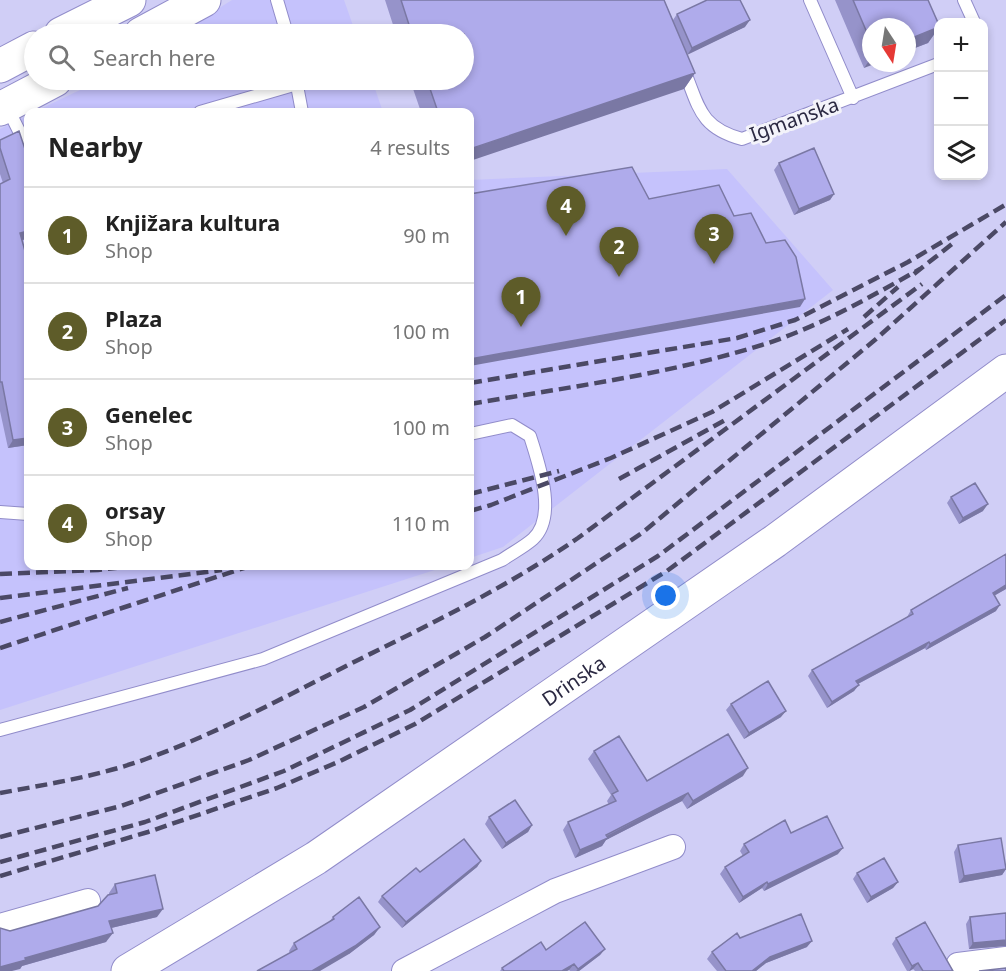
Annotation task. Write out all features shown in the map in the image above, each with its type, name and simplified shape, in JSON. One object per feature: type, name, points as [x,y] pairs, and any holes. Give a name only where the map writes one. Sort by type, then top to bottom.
[{"type":"main road","points":[[81,24],[129,0]]},
{"type":"main road","points":[[160,24],[204,0]]},
{"type":"main road","points":[[0,66],[24,53]]},
{"type":"main road","points":[[3,107],[36,90]]},
{"type":"main road","name":"Drinska","points":[[128,971],[316,858],[775,541],[1006,371]]},
{"type":"street","points":[[404,971],[555,891],[673,847]]},
{"type":"street","points":[[0,926],[88,901]]},
{"type":"street","points":[[958,965],[1006,959]]},
{"type":"lane","points":[[810,0],[853,98]]},
{"type":"lane","points":[[964,0],[972,18]]},
{"type":"lane","points":[[276,1],[284,24]]},
{"type":"lane","name":"Igmanska","points":[[678,54],[707,122],[724,134],[742,139],[934,66]]},
{"type":"lane","points":[[213,108],[270,90]]},
{"type":"lane","points":[[298,90],[301,108]]},
{"type":"lane","points":[[3,107],[24,142]]},
{"type":"lane","points":[[0,730],[263,658],[502,560],[535,538],[542,524],[545,484],[531,436],[512,425],[474,433]]},
{"type":"lane","points":[[0,512],[24,514]]},
{"type":"shaded area","points":[[232,0],[344,0],[352,24],[194,24]]},
{"type":"shaded area","points":[[80,90],[375,90],[382,108],[42,108]]},
{"type":"shaded area","points":[[24,117],[24,570],[435,570],[0,710],[0,129]]},
{"type":"shaded area","points":[[727,169],[833,290],[503,547],[474,557],[474,180]]},
{"type":"building","points":[[401,0],[664,0],[695,73],[474,148],[474,108],[437,108],[430,90],[474,90],[474,24],[409,24]]},
{"type":"building","points":[[707,0],[740,0],[750,20],[692,48],[677,14]]},
{"type":"building","points":[[853,0],[928,0],[936,18],[934,18],[934,29],[916,36],[916,18],[862,18],[862,21]]},
{"type":"building","points":[[19,131],[24,146],[24,232],[20,233],[24,248],[24,439],[13,440],[2,382],[0,382],[0,184],[10,179],[0,148],[0,140]]},
{"type":"building","points":[[814,148],[834,194],[799,209],[779,163]]},
{"type":"building","points":[[632,167],[649,199],[719,185],[734,216],[751,213],[766,243],[785,240],[796,257],[805,299],[474,358],[474,193]]},
{"type":"building","points":[[975,483],[988,504],[963,518],[951,497]]},
{"type":"building","points":[[1006,554],[1006,585],[993,593],[1000,605],[930,644],[929,642],[856,681],[859,685],[832,702],[812,670],[913,614],[911,610]]},
{"type":"building","points":[[768,681],[786,711],[749,733],[731,704]]},
{"type":"building","points":[[728,734],[748,768],[693,801],[688,793],[606,835],[608,838],[580,850],[568,822],[616,801],[612,794],[618,791],[594,751],[619,736],[647,781]]},
{"type":"building","points":[[515,800],[532,825],[506,843],[489,817]]},
{"type":"building","points":[[827,816],[843,848],[768,884],[767,882],[743,897],[725,867],[749,852],[744,844],[785,820],[791,833]]},
{"type":"building","points":[[1001,838],[1006,869],[964,876],[958,845]]},
{"type":"building","points":[[464,839],[481,861],[406,922],[382,896],[416,868],[420,872]]},
{"type":"building","points":[[884,858],[898,882],[871,897],[857,873]]},
{"type":"building","points":[[155,875],[163,909],[109,921],[113,933],[0,967],[0,928],[10,931],[98,906],[108,895],[117,893],[115,884]]},
{"type":"building","points":[[359,897],[380,927],[355,946],[312,971],[257,971],[297,949],[294,943],[334,919],[333,917]]},
{"type":"building","points":[[1006,913],[1006,940],[973,943],[970,917]]},
{"type":"building","points":[[801,914],[812,941],[770,957],[752,971],[726,971],[712,952],[737,933],[740,938]]},
{"type":"building","points":[[585,922],[605,949],[578,969],[574,964],[562,971],[504,971],[502,968],[541,942],[546,950]]},
{"type":"building","points":[[925,922],[953,971],[923,971],[918,963],[912,966],[896,938]]},
{"type":"building","points":[[1006,968],[1006,971],[979,971]]},
{"type":"railway","points":[[474,382],[737,338],[795,320],[908,262],[1005,205]]},
{"type":"railway","points":[[0,837],[121,806],[249,760],[364,707],[485,637],[642,533],[876,339],[1006,222]]},
{"type":"railway","points":[[914,274],[952,244]]},
{"type":"railway","points":[[474,403],[658,371],[732,354],[788,336],[827,319],[920,269]]},
{"type":"railway","points":[[0,793],[110,770],[146,759],[202,737],[473,602],[578,538],[922,284]]},
{"type":"railway","points":[[864,317],[898,287]]},
{"type":"railway","points":[[0,862],[145,822],[284,771],[410,710],[658,556],[1006,295]]},
{"type":"railway","points":[[0,876],[148,832],[277,788],[338,762],[415,724],[667,571],[1006,320]]},
{"type":"railway","points":[[474,510],[611,458],[712,412],[848,329]]},
{"type":"railway","points":[[619,479],[727,419]]},
{"type":"railway","points":[[474,493],[559,471]]},
{"type":"railway","points":[[0,574],[98,570]]},
{"type":"railway","points":[[0,598],[222,570]]},
{"type":"railway","points":[[0,648],[238,570]]},
{"type":"railway","points":[[0,622],[128,588]]},
{"type":"place","name":"orsay","points":[[566,236]]},
{"type":"place","name":"Genelec","points":[[714,264]]},
{"type":"place","name":"Plaza","points":[[619,277]]},
{"type":"place","name":"Knjižara kultura","points":[[521,327]]}]
